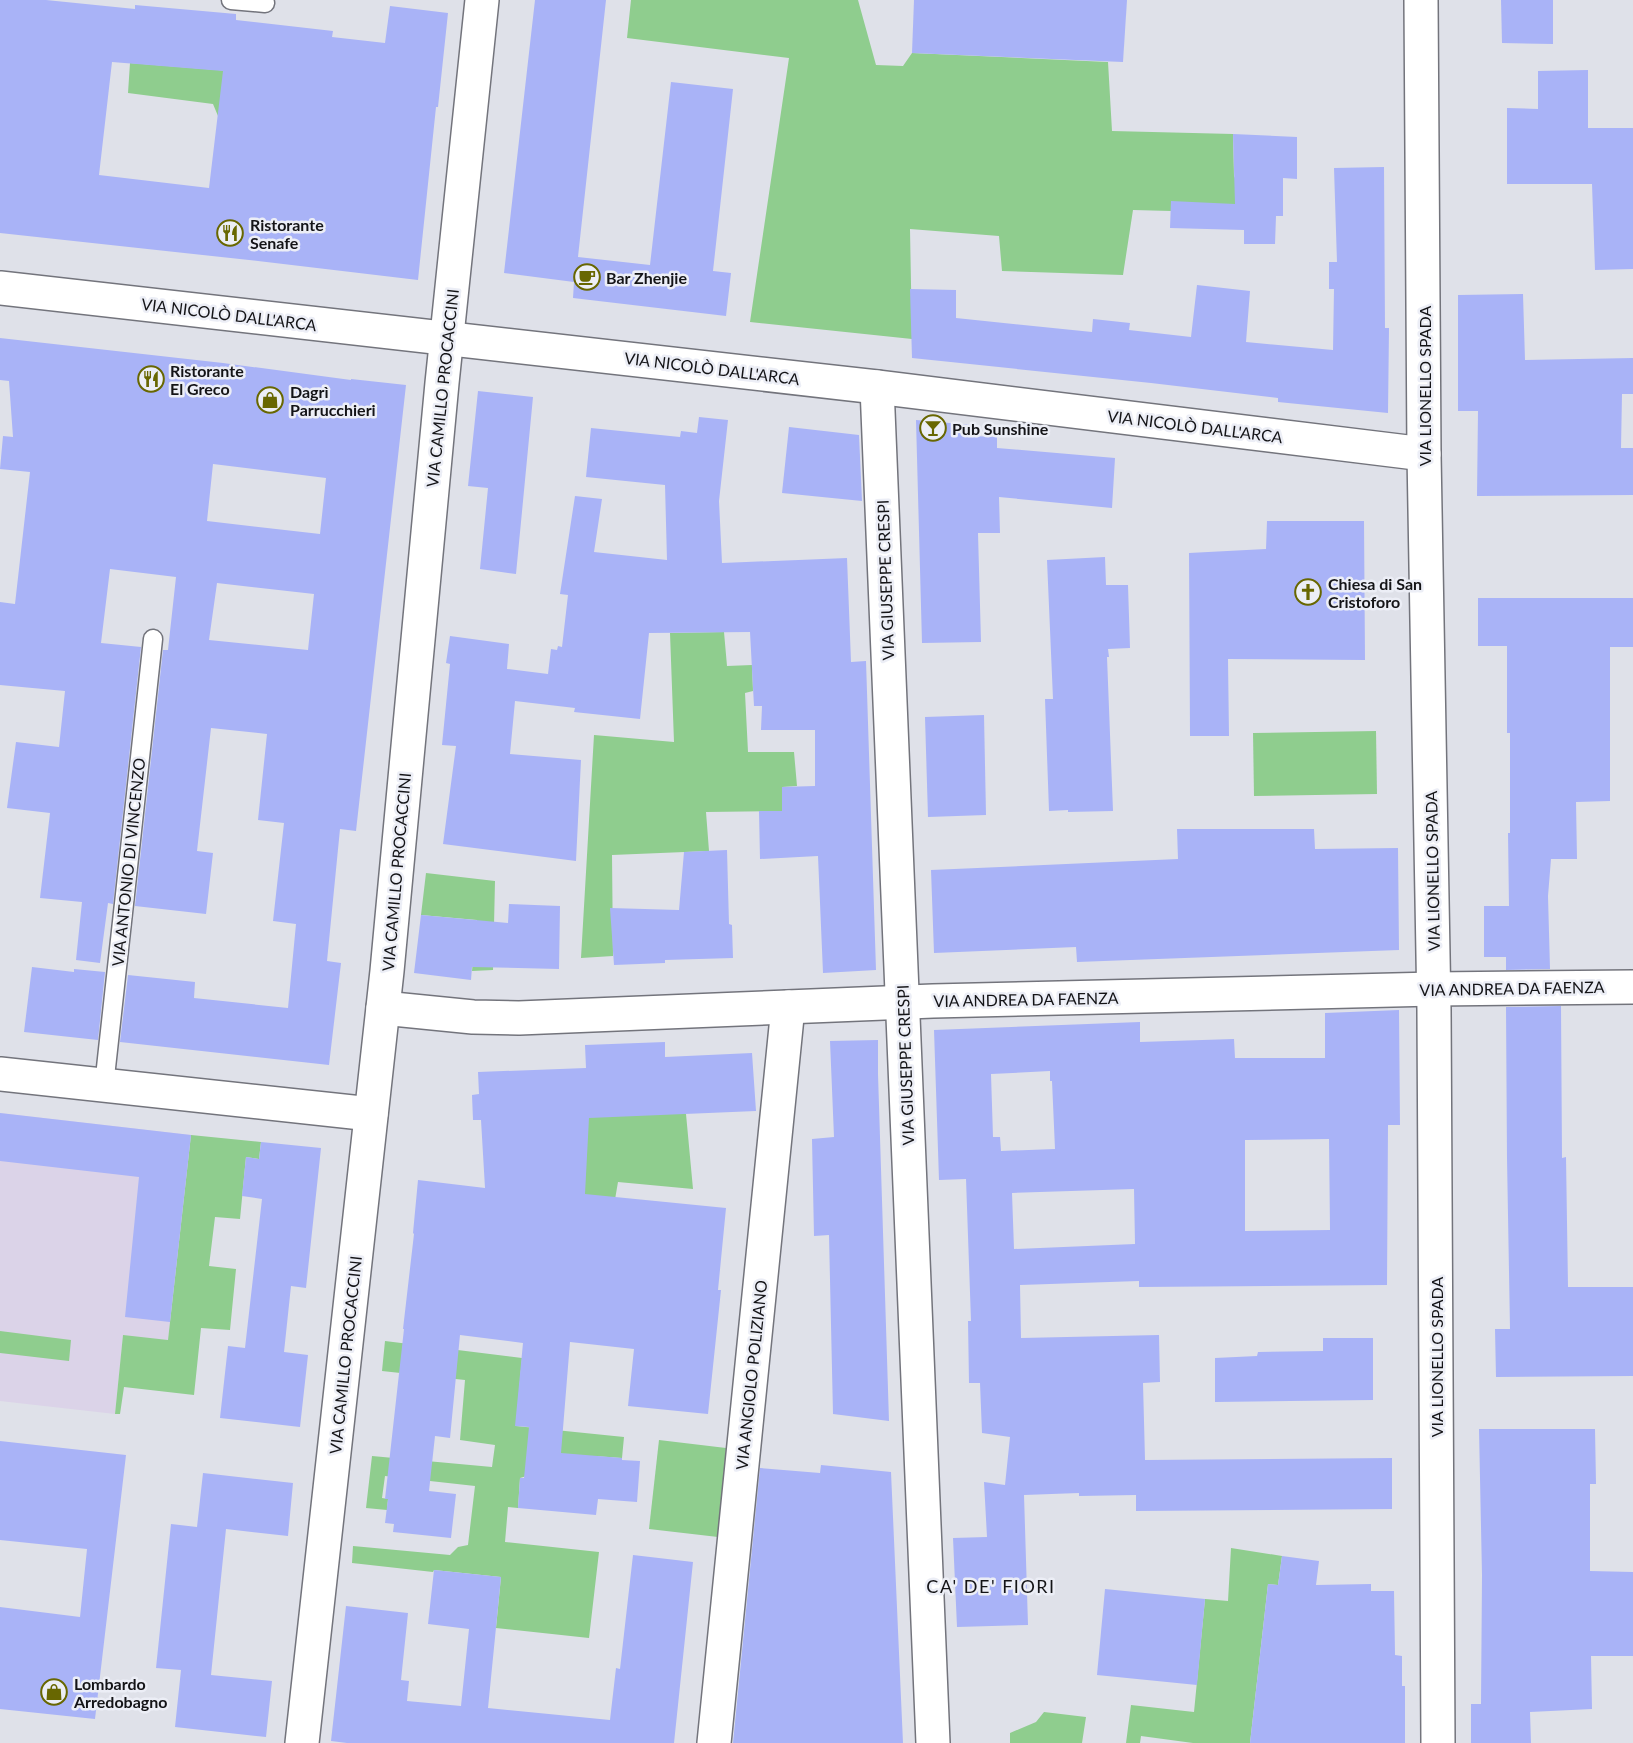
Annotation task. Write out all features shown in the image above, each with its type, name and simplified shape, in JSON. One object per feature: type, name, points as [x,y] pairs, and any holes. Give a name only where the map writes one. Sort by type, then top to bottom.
[{"type":"street","name":"VIA CAMILLO PROCACCINI","points":[[302,1743],[383,1008],[482,0]]},
{"type":"street","name":"VIA LIONELLO SPADA","points":[[1421,0],[1424,454],[1434,989],[1438,1743]]},
{"type":"street","name":"VIA NICOLÒ DALL'ARCA","points":[[0,288],[877,387],[1424,454]]},
{"type":"street","name":"VIA GIUSEPPE CRESPI","points":[[877,387],[933,1743]]},
{"type":"street","name":"VIA ANDREA DA FAENZA","points":[[383,1008],[473,1017],[519,1018],[902,1002],[1434,989],[1633,987]]},
{"type":"street","name":"VIA ANGIOLO POLIZIANO","points":[[714,1743],[788,1007]]},
{"type":"street","points":[[0,1074],[371,1114]]},
{"type":"lane","points":[[231,0],[265,3]]},
{"type":"lane","name":"VIA ANTONIO DI VINCENZO","points":[[104,1086],[153,639]]},
{"type":"shaded area","points":[[0,1113],[191,1135],[168,1340],[123,1336],[115,1414],[0,1401]]},
{"type":"green space","points":[[631,0],[858,0],[876,65],[903,66],[912,53],[1108,62],[1112,131],[1233,134],[1234,176],[1248,204],[1171,211],[1133,210],[1123,275],[1002,271],[999,236],[910,229],[912,339],[750,322],[789,58],[627,38]]},
{"type":"green space","points":[[130,63],[230,71],[218,116],[213,104],[128,93]]},
{"type":"green space","points":[[724,632],[727,666],[752,665],[753,691],[745,693],[748,752],[794,752],[797,786],[782,787],[782,811],[706,812],[709,851],[612,855],[613,956],[581,958],[594,735],[674,742],[670,633]]},
{"type":"green space","points":[[1376,731],[1377,794],[1254,796],[1253,733]]},
{"type":"green space","points":[[426,873],[495,881],[493,970],[472,971],[477,920],[421,915]]},
{"type":"green space","points":[[588,1113],[686,1114],[693,1189],[618,1182],[612,1217],[580,1213]]},
{"type":"green space","points":[[191,1135],[261,1142],[259,1159],[246,1157],[240,1219],[215,1217],[209,1266],[236,1269],[230,1330],[201,1328],[194,1395],[124,1387],[120,1414],[115,1414],[123,1335],[168,1340]]},
{"type":"green space","points":[[0,1331],[71,1340],[69,1361],[0,1353]]},
{"type":"green space","points":[[385,1341],[522,1358],[516,1426],[624,1437],[622,1458],[594,1456],[520,1478],[518,1508],[508,1507],[505,1542],[599,1552],[589,1638],[496,1628],[501,1577],[352,1563],[353,1546],[450,1555],[458,1547],[468,1545],[475,1486],[385,1476],[382,1498],[388,1499],[387,1510],[366,1508],[372,1456],[492,1467],[495,1445],[460,1440],[465,1380],[382,1371]]},
{"type":"green space","points":[[659,1440],[726,1448],[718,1537],[649,1529]]},
{"type":"green space","points":[[1231,1548],[1282,1556],[1278,1585],[1268,1584],[1250,1743],[1193,1743],[1141,1736],[1140,1743],[1126,1743],[1131,1705],[1194,1712],[1205,1599],[1228,1601]]},
{"type":"green space","points":[[1044,1712],[1086,1717],[1082,1743],[1010,1743],[1010,1733],[1036,1722]]},
{"type":"building","points":[[0,0],[46,0],[135,9],[135,5],[236,14],[236,20],[333,31],[332,37],[385,43],[390,6],[448,13],[418,280],[0,233]],"holes":[[[112,62],[223,71],[209,188],[99,175]]]},
{"type":"building","points":[[535,0],[606,0],[578,257],[650,265],[671,82],[733,89],[713,271],[731,273],[726,316],[573,298],[574,282],[504,273]]},
{"type":"building","points":[[914,0],[1127,0],[1123,62],[912,53]]},
{"type":"building","points":[[1501,0],[1553,0],[1553,44],[1502,43]]},
{"type":"building","points":[[1588,70],[1588,128],[1633,128],[1633,269],[1595,270],[1592,184],[1507,184],[1507,108],[1538,109],[1538,71]]},
{"type":"building","points":[[1233,134],[1297,137],[1297,179],[1283,178],[1283,216],[1276,216],[1275,244],[1244,244],[1244,230],[1170,228],[1171,201],[1235,204]]},
{"type":"building","points":[[1384,167],[1385,328],[1389,328],[1388,413],[1278,402],[1278,398],[1151,383],[912,358],[910,289],[956,290],[956,318],[1092,332],[1093,319],[1130,323],[1129,330],[1191,337],[1197,285],[1250,291],[1246,342],[1333,350],[1334,289],[1329,289],[1329,262],[1337,262],[1334,168]]},
{"type":"building","points":[[1523,294],[1525,360],[1633,358],[1633,394],[1622,394],[1621,448],[1633,448],[1633,495],[1477,496],[1478,411],[1458,411],[1458,295]]},
{"type":"building","points":[[0,338],[406,385],[356,831],[340,829],[327,961],[341,963],[329,1065],[120,1042],[128,975],[195,982],[194,998],[288,1008],[296,924],[273,921],[284,823],[258,820],[267,734],[211,728],[197,851],[213,853],[206,914],[135,906],[163,650],[168,650],[176,577],[110,569],[101,643],[141,647],[113,904],[108,903],[100,963],[76,960],[82,902],[40,898],[50,813],[7,808],[16,742],[59,747],[65,691],[0,685],[0,602],[15,604],[30,472],[0,469],[3,436],[13,437],[9,381],[0,380]],"holes":[[[213,464],[326,478],[320,534],[207,521]],[[217,583],[314,594],[308,650],[209,640]]]},
{"type":"building","points":[[478,391],[533,397],[516,574],[480,569],[488,488],[468,486]]},
{"type":"building","points":[[699,417],[728,420],[719,501],[722,563],[847,558],[851,662],[866,661],[876,970],[823,973],[818,856],[760,859],[759,811],[782,811],[782,787],[815,786],[815,730],[761,730],[762,706],[754,706],[750,632],[649,633],[640,719],[574,712],[575,708],[515,701],[510,754],[581,760],[576,861],[443,844],[456,746],[442,745],[450,664],[446,663],[450,636],[509,644],[507,669],[548,674],[551,649],[557,650],[558,646],[562,647],[568,595],[560,594],[575,496],[602,499],[594,552],[667,560],[665,485],[586,477],[591,428],[680,437],[681,431],[697,433]]},
{"type":"building","points":[[916,420],[972,425],[972,436],[997,437],[997,448],[1115,458],[1112,508],[999,497],[1000,533],[978,533],[981,642],[922,643]]},
{"type":"building","points":[[789,427],[859,435],[862,501],[782,493]]},
{"type":"building","name":"Chiesa di San Cristoforo","points":[[1267,521],[1364,521],[1365,660],[1228,659],[1229,736],[1190,736],[1189,553],[1266,549]]},
{"type":"building","points":[[1105,557],[1106,585],[1128,585],[1130,648],[1108,649],[1109,657],[1107,657],[1113,811],[1049,811],[1045,699],[1053,699],[1047,560]]},
{"type":"building","points":[[1478,598],[1633,598],[1633,647],[1610,647],[1610,801],[1576,802],[1577,859],[1551,859],[1548,896],[1550,969],[1506,970],[1506,957],[1484,957],[1484,906],[1509,906],[1510,733],[1507,733],[1507,646],[1478,646]]},
{"type":"building","points":[[984,715],[986,815],[928,817],[925,717]]},
{"type":"building","points":[[1177,829],[1314,829],[1315,849],[1398,848],[1399,950],[1077,962],[1076,947],[934,953],[931,870],[1178,859]]},
{"type":"building","points":[[727,850],[729,924],[732,925],[733,958],[665,960],[665,963],[614,965],[610,908],[679,910],[684,852]]},
{"type":"building","points":[[509,904],[560,906],[559,969],[472,967],[471,980],[414,973],[421,915],[508,923]]},
{"type":"building","points":[[32,967],[74,972],[74,969],[105,972],[98,1040],[24,1032]]},
{"type":"building","points":[[1561,1006],[1562,1158],[1566,1157],[1568,1287],[1633,1287],[1633,1376],[1496,1377],[1495,1329],[1510,1329],[1506,1007]]},
{"type":"building","points":[[1399,1010],[1400,1125],[1388,1125],[1387,1285],[1139,1287],[1139,1281],[1020,1285],[1021,1338],[1159,1335],[1160,1382],[1143,1383],[1145,1460],[1392,1458],[1392,1509],[1136,1511],[1136,1495],[1079,1496],[1079,1493],[1024,1495],[1028,1625],[957,1627],[953,1538],[987,1537],[984,1482],[1005,1485],[1010,1437],[982,1433],[980,1383],[969,1383],[968,1321],[971,1321],[966,1179],[939,1180],[934,1030],[1140,1022],[1140,1042],[1234,1039],[1235,1058],[1325,1058],[1325,1013]],"holes":[[[1050,1071],[1055,1149],[1001,1151],[1000,1137],[993,1137],[991,1074]],[[1329,1139],[1330,1230],[1245,1231],[1245,1140]],[[1134,1189],[1135,1244],[1014,1249],[1012,1193]]]},
{"type":"building","points":[[878,1040],[889,1421],[833,1414],[829,1235],[814,1236],[812,1139],[834,1137],[830,1041]]},
{"type":"building","points":[[665,1042],[665,1057],[752,1053],[756,1111],[589,1118],[585,1194],[726,1208],[718,1290],[721,1290],[708,1414],[628,1406],[634,1349],[570,1342],[561,1453],[640,1461],[637,1502],[598,1499],[596,1515],[518,1508],[520,1478],[524,1478],[529,1427],[515,1426],[523,1343],[460,1335],[450,1438],[435,1436],[429,1491],[456,1494],[451,1538],[393,1532],[394,1524],[385,1523],[388,1499],[385,1499],[418,1180],[485,1188],[481,1120],[473,1120],[472,1095],[479,1094],[478,1072],[586,1068],[585,1045]]},
{"type":"building","points":[[0,1113],[191,1135],[170,1322],[125,1317],[139,1177],[0,1161]]},
{"type":"building","points":[[261,1142],[321,1148],[306,1288],[291,1286],[284,1352],[308,1355],[300,1427],[220,1418],[228,1346],[245,1348],[262,1199],[242,1196],[246,1157],[259,1159]]},
{"type":"building","points":[[1323,1338],[1373,1338],[1373,1400],[1215,1402],[1215,1358],[1257,1356],[1258,1352],[1323,1351]]},
{"type":"building","points":[[1479,1429],[1595,1429],[1596,1484],[1590,1484],[1590,1571],[1633,1572],[1633,1656],[1591,1656],[1592,1709],[1530,1712],[1531,1743],[1471,1743],[1471,1704],[1481,1704],[1482,1575]]},
{"type":"building","points":[[0,1441],[126,1455],[95,1719],[0,1709],[0,1607],[80,1617],[87,1549],[0,1540]]},
{"type":"building","points":[[821,1465],[891,1472],[903,1743],[733,1743],[760,1468],[820,1473]]},
{"type":"building","points":[[203,1473],[293,1483],[288,1536],[226,1529],[211,1675],[272,1681],[266,1737],[175,1727],[181,1670],[156,1668],[171,1524],[197,1527]]},
{"type":"building","points":[[633,1555],[693,1562],[674,1743],[347,1743],[331,1741],[346,1606],[408,1613],[401,1680],[409,1681],[407,1701],[461,1706],[469,1629],[428,1624],[434,1570],[501,1577],[488,1708],[610,1720],[616,1668],[620,1669]]},
{"type":"building","points":[[1282,1556],[1319,1561],[1316,1585],[1371,1584],[1371,1591],[1394,1591],[1395,1655],[1402,1656],[1402,1686],[1405,1686],[1405,1743],[1250,1743],[1268,1584],[1278,1585]]},
{"type":"building","points":[[1105,1589],[1205,1599],[1197,1685],[1097,1675]]},
{"type":"place","name":"Ristorante Senafe","points":[[230,233]]},
{"type":"place","name":"Bar Zhenjie","points":[[587,277]]},
{"type":"place","name":"Ristorante El Greco","points":[[151,379]]},
{"type":"place","name":"Dagrì Parrucchieri","points":[[270,400]]},
{"type":"place","name":"Pub Sunshine","points":[[933,428]]},
{"type":"place","name":"Chiesa di San Cristoforo","points":[[1308,592]]},
{"type":"place","name":"Lombardo Arredobagno","points":[[54,1692]]},
{"type":"district","name":"CA' DE' FIORI","points":[[991,1586]]}]
